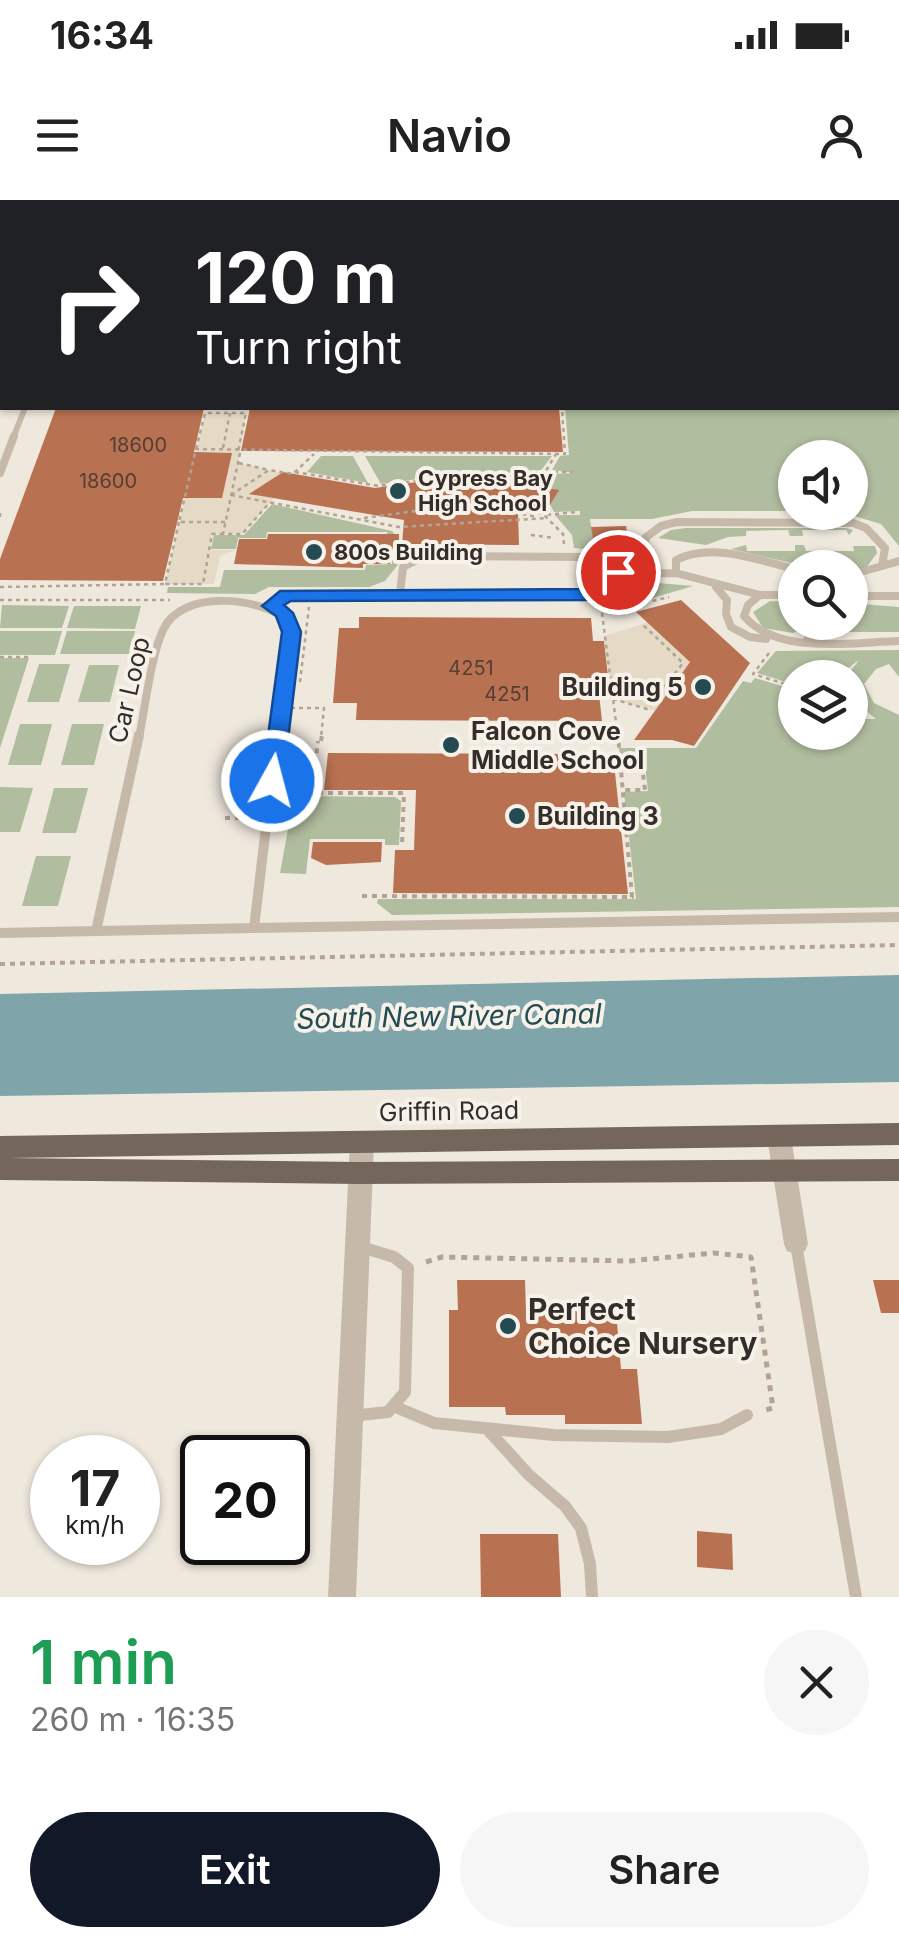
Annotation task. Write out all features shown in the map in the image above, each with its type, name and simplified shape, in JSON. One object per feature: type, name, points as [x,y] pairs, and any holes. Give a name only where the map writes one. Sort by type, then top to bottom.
[{"type":"main road","name":"Griffin Road","points":[[0,1147],[899,1134]]},
{"type":"main road","points":[[0,1168],[360,1172],[899,1170]]},
{"type":"street","points":[[778,1137],[796,1244]]},
{"type":"street","points":[[342,1597],[362,1142]]},
{"type":"lane","points":[[0,473],[24,410]]},
{"type":"lane","points":[[647,572],[645,538],[662,526],[678,522],[852,522],[880,540],[886,557],[882,566]]},
{"type":"lane","points":[[676,574],[676,560],[690,552],[706,551],[778,566]]},
{"type":"lane","points":[[400,594],[402,567],[421,558],[586,557],[606,562],[618,574],[676,574],[760,595],[778,596]]},
{"type":"lane","points":[[868,570],[899,561]]},
{"type":"lane","points":[[272,606],[286,595],[590,594],[615,582],[618,574]]},
{"type":"lane","points":[[710,583],[728,600],[726,614],[731,626],[750,637],[777,640]]},
{"type":"lane","points":[[760,595],[753,599],[744,616],[748,625],[777,640]]},
{"type":"lane","points":[[868,597],[894,596]]},
{"type":"lane","points":[[208,602],[272,606],[284,613],[292,632],[254,929]]},
{"type":"lane","name":"Car Loop","points":[[96,931],[163,629],[176,612],[208,602]]},
{"type":"lane","points":[[798,640],[899,641]]},
{"type":"lane","points":[[0,933],[899,917]]},
{"type":"lane","points":[[796,1244],[856,1597]]},
{"type":"lane","points":[[350,1416],[388,1412],[404,1392],[406,1267],[394,1257],[357,1246]]},
{"type":"lane","points":[[393,1406],[434,1422],[554,1436],[668,1437],[721,1429],[747,1415]]},
{"type":"lane","points":[[487,1428],[528,1475],[565,1506],[581,1528],[590,1564],[592,1597]]},
{"type":"path","points":[[196,449],[239,453],[565,454],[562,410]]},
{"type":"path","points":[[0,587],[164,587],[205,413],[246,414],[223,534]]},
{"type":"path","points":[[222,449],[230,414]]},
{"type":"path","points":[[295,472],[317,452]]},
{"type":"path","points":[[238,463],[378,486],[466,474],[537,485],[556,454]]},
{"type":"path","points":[[232,495],[269,470]]},
{"type":"path","points":[[479,476],[573,472]]},
{"type":"path","points":[[232,495],[400,527],[548,518]]},
{"type":"path","points":[[164,584],[202,584],[212,534],[242,534],[270,502]]},
{"type":"path","points":[[358,519],[466,504],[548,518]]},
{"type":"path","points":[[514,520],[519,512]]},
{"type":"path","points":[[565,551],[563,534],[544,515],[577,512]]},
{"type":"path","points":[[0,513],[0,521]]},
{"type":"path","points":[[179,522],[225,522]]},
{"type":"path","points":[[531,535],[554,538]]},
{"type":"path","points":[[13,600],[18,587]]},
{"type":"path","points":[[66,600],[71,587]]},
{"type":"path","points":[[111,600],[114,587]]},
{"type":"path","points":[[153,600],[156,587]]},
{"type":"path","points":[[0,606],[1,600],[208,602]]},
{"type":"path","points":[[362,896],[632,897],[601,605]]},
{"type":"path","points":[[614,700],[647,709],[683,663],[641,623]]},
{"type":"path","points":[[770,653],[753,674],[778,682]]},
{"type":"path","points":[[0,657],[28,657]]},
{"type":"path","points":[[298,708],[324,708],[312,793]]},
{"type":"path","points":[[617,759],[641,759],[645,790],[620,790]]},
{"type":"path","points":[[288,793],[404,793],[402,845]]},
{"type":"path","points":[[0,964],[899,945]]},
{"type":"path","points":[[406,1267],[442,1258],[629,1261],[714,1253],[751,1257],[773,1408],[747,1415]]},
{"type":"green space","points":[[565,410],[899,410],[899,546],[881,524],[868,520],[868,440],[778,440],[778,511],[692,511],[652,519],[590,519],[594,544],[629,544],[630,554],[574,548],[572,535],[555,515],[580,515],[580,511],[554,512],[541,487],[549,474],[575,473],[552,470],[560,456],[569,455]]},
{"type":"green space","points":[[321,456],[353,456],[368,483],[307,472]]},
{"type":"green space","points":[[365,456],[552,456],[539,473],[468,472],[381,484]]},
{"type":"green space","points":[[272,504],[392,531],[396,536],[387,536],[387,532],[267,532],[266,538],[238,538],[236,549],[211,549],[214,535],[244,535]]},
{"type":"green space","points":[[671,530],[788,530],[746,531],[746,536],[706,545],[658,538]]},
{"type":"green space","points":[[788,530],[802,530],[803,536],[790,536]]},
{"type":"green space","points":[[746,545],[747,551],[778,551],[778,560],[731,549]]},
{"type":"green space","points":[[853,546],[875,546],[877,553],[868,565],[868,550],[854,550]]},
{"type":"green space","points":[[393,552],[428,552],[400,562],[385,581],[369,587],[269,587],[255,594],[167,593],[168,587],[220,587],[224,570],[365,570],[366,565],[392,564]]},
{"type":"green space","points":[[635,581],[693,586],[643,601],[579,601]]},
{"type":"green space","points":[[770,601],[778,601],[778,630],[763,628],[753,612]]},
{"type":"green space","points":[[868,604],[899,607],[899,632],[868,632]]},
{"type":"green space","points":[[2,605],[69,606],[62,628],[0,628]]},
{"type":"green space","points":[[74,606],[141,606],[135,629],[67,628]]},
{"type":"green space","points":[[0,631],[62,631],[55,655],[0,655]]},
{"type":"green space","points":[[67,631],[135,631],[129,654],[60,654]]},
{"type":"green space","points":[[899,650],[899,677],[889,664],[876,669],[868,679],[868,660],[778,660],[778,680],[757,673],[776,651]]},
{"type":"green space","points":[[0,658],[29,658],[0,748]]},
{"type":"green space","points":[[39,664],[70,664],[59,702],[27,702]]},
{"type":"green space","points":[[89,665],[119,665],[110,702],[78,702]]},
{"type":"green space","points":[[755,678],[778,685],[778,750],[868,750],[868,719],[876,719],[868,713],[868,692],[874,703],[899,715],[899,907],[392,915],[377,903],[378,899],[636,899],[624,792],[648,791],[644,758],[620,757],[619,748],[696,748],[743,681],[751,683]]},
{"type":"green space","points":[[20,724],[52,724],[41,765],[8,765]]},
{"type":"green space","points":[[72,724],[104,724],[94,765],[61,765]]},
{"type":"green space","points":[[0,787],[33,788],[20,832],[0,832]]},
{"type":"green space","points":[[54,788],[88,788],[76,833],[42,833]]},
{"type":"green space","points":[[294,796],[395,797],[401,801],[399,845],[385,845],[385,839],[310,839],[306,874],[280,873]]},
{"type":"green space","points":[[36,856],[71,856],[58,906],[22,906]]},
{"type":"shaded area","points":[[205,413],[246,413],[238,463],[283,473],[251,494],[274,498],[242,534],[212,534],[210,550],[236,550],[220,556],[214,584],[165,584]]},
{"type":"shaded area","points":[[649,622],[690,661],[655,711],[611,698],[604,636]]},
{"type":"water","name":"South New River Canal","points":[[899,975],[899,1082],[0,1096],[0,994]]},
{"type":"building","name":"Cypress Bay High School","points":[[55,410],[204,410],[194,452],[232,453],[222,498],[183,498],[163,581],[0,580],[0,559]]},
{"type":"building","points":[[250,410],[559,410],[563,452],[241,451]]},
{"type":"building","points":[[283,472],[375,488],[466,475],[559,490],[544,515],[518,511],[519,545],[402,544],[404,520],[249,494]]},
{"type":"building","points":[[626,526],[629,544],[594,544],[591,527]]},
{"type":"building","name":"800s Building","points":[[268,534],[399,534],[399,551],[391,550],[390,564],[363,564],[363,568],[234,564],[239,539],[267,539]]},
{"type":"building","name":"Building 5","points":[[681,600],[750,663],[694,746],[672,740],[634,740],[690,662],[636,612]]},
{"type":"building","name":"Falcon Cove Middle School","points":[[359,617],[591,618],[593,641],[604,641],[610,694],[599,694],[602,721],[356,720],[357,703],[333,703],[339,628],[359,628]]},
{"type":"building","name":"Building 3","points":[[328,753],[613,754],[628,894],[393,893],[395,850],[414,850],[416,790],[324,790]]},
{"type":"building","points":[[313,842],[382,842],[381,862],[326,865],[311,858]]},
{"type":"building","points":[[457,1280],[525,1280],[526,1311],[616,1311],[621,1369],[637,1369],[642,1424],[565,1424],[565,1415],[506,1415],[505,1407],[449,1407],[449,1310],[458,1310]]},
{"type":"building","points":[[873,1280],[899,1280],[899,1313],[881,1313]]},
{"type":"building","points":[[697,1531],[732,1534],[733,1570],[697,1567]]},
{"type":"building","points":[[480,1534],[558,1534],[561,1597],[481,1597]]},
{"type":"place","name":"Cypress Bay High School","points":[[398,491]]},
{"type":"place","name":"800s Building","points":[[314,552]]},
{"type":"place","name":"Building 5","points":[[703,687]]},
{"type":"place","name":"Falcon Cove Middle School","points":[[451,745]]},
{"type":"place","name":"Building 3","points":[[517,816]]},
{"type":"place","name":"Perfect Choice Nursery","points":[[508,1326]]},
{"type":"route","points":[[272,781],[292,632],[284,613],[272,606],[286,595],[590,594],[615,582],[618,572]]}]
